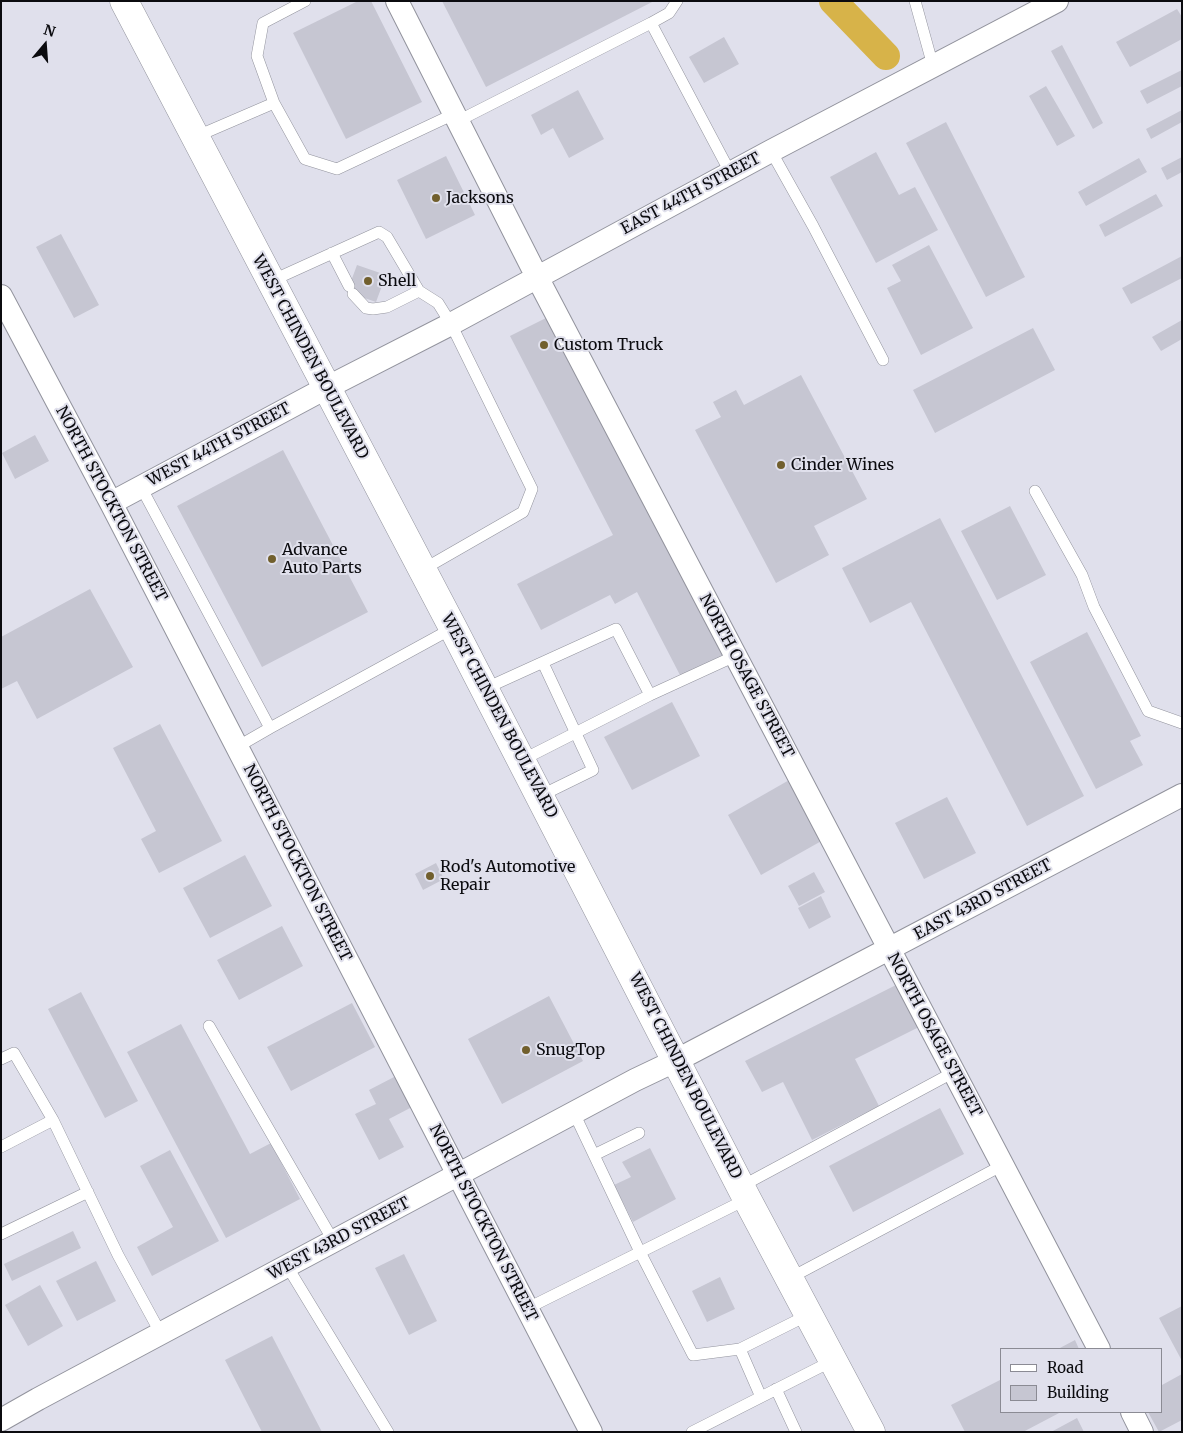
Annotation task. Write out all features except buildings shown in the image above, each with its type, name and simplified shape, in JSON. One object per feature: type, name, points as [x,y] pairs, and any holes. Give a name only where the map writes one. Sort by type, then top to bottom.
[{"type":"main road","name":"WEST CHINDEN BOULEVARD","points":[[124,1],[522,760],[745,1193],[871,1432]]},
{"type":"street","name":"NORTH OSAGE STREET","points":[[397,1],[537,277],[1098,1348]]},
{"type":"street","name":"EAST 44TH STREET","points":[[326,388],[451,324],[771,151],[1057,1]]},
{"type":"street","name":"NORTH STOCKTON STREET","points":[[1,296],[111,503],[591,1432]]},
{"type":"street","name":"WEST 44TH STREET","points":[[111,503],[326,388]]},
{"type":"street","name":"EAST 43RD STREET","points":[[677,1060],[1182,796]]},
{"type":"street","name":"WEST 43RD STREET","points":[[1,1420],[574,1113],[677,1060]]},
{"type":"street","points":[[1132,1413],[1142,1432]]},
{"type":"lane","points":[[305,1],[263,24],[257,56],[274,103],[306,159],[338,169],[456,118],[651,23],[669,12],[677,1]]},
{"type":"lane","points":[[915,1],[933,66]]},
{"type":"lane","points":[[651,23],[730,174]]},
{"type":"lane","points":[[195,137],[274,103]]},
{"type":"lane","points":[[771,151],[813,226],[883,360]]},
{"type":"lane","points":[[271,281],[379,232],[387,237],[419,291],[438,302],[451,324],[532,489],[523,512],[422,570]]},
{"type":"lane","points":[[332,253],[351,290],[366,308],[387,307],[419,291]]},
{"type":"lane","points":[[141,487],[270,728]]},
{"type":"lane","points":[[1035,491],[1082,575],[1094,607],[1148,711],[1182,723]]},
{"type":"lane","points":[[237,747],[453,628]]},
{"type":"lane","points":[[484,689],[616,629],[650,695]]},
{"type":"lane","points":[[522,760],[650,695],[735,656]]},
{"type":"lane","points":[[540,796],[593,770],[543,663]]},
{"type":"lane","points":[[209,1026],[334,1242]]},
{"type":"lane","points":[[1,1059],[14,1053],[54,1120],[118,1254],[161,1334]]},
{"type":"lane","points":[[528,1308],[640,1252],[954,1072]]},
{"type":"lane","points":[[574,1113],[640,1252],[694,1355],[740,1349],[810,1314]]},
{"type":"lane","points":[[1,1148],[54,1120]]},
{"type":"lane","points":[[594,1155],[639,1133]]},
{"type":"lane","points":[[790,1278],[1003,1165]]},
{"type":"lane","points":[[1,1234],[88,1192]]},
{"type":"lane","points":[[287,1266],[388,1432]]},
{"type":"lane","points":[[740,1349],[761,1396]]},
{"type":"lane","points":[[692,1432],[834,1360]]},
{"type":"lane","points":[[776,1389],[796,1432]]},
{"type":"waterway","points":[[833,1],[886,56]]},
{"type":"place","name":"Jacksons","points":[[436,198]]},
{"type":"place","name":"Shell","points":[[368,281]]},
{"type":"place","name":"Custom Truck","points":[[544,345]]},
{"type":"place","name":"Cinder Wines","points":[[781,465]]},
{"type":"place","name":"Advance Auto Parts","points":[[272,559]]},
{"type":"place","name":"Rod's Automotive Repair","points":[[430,876]]},
{"type":"place","name":"SnugTop","points":[[526,1050]]}]
